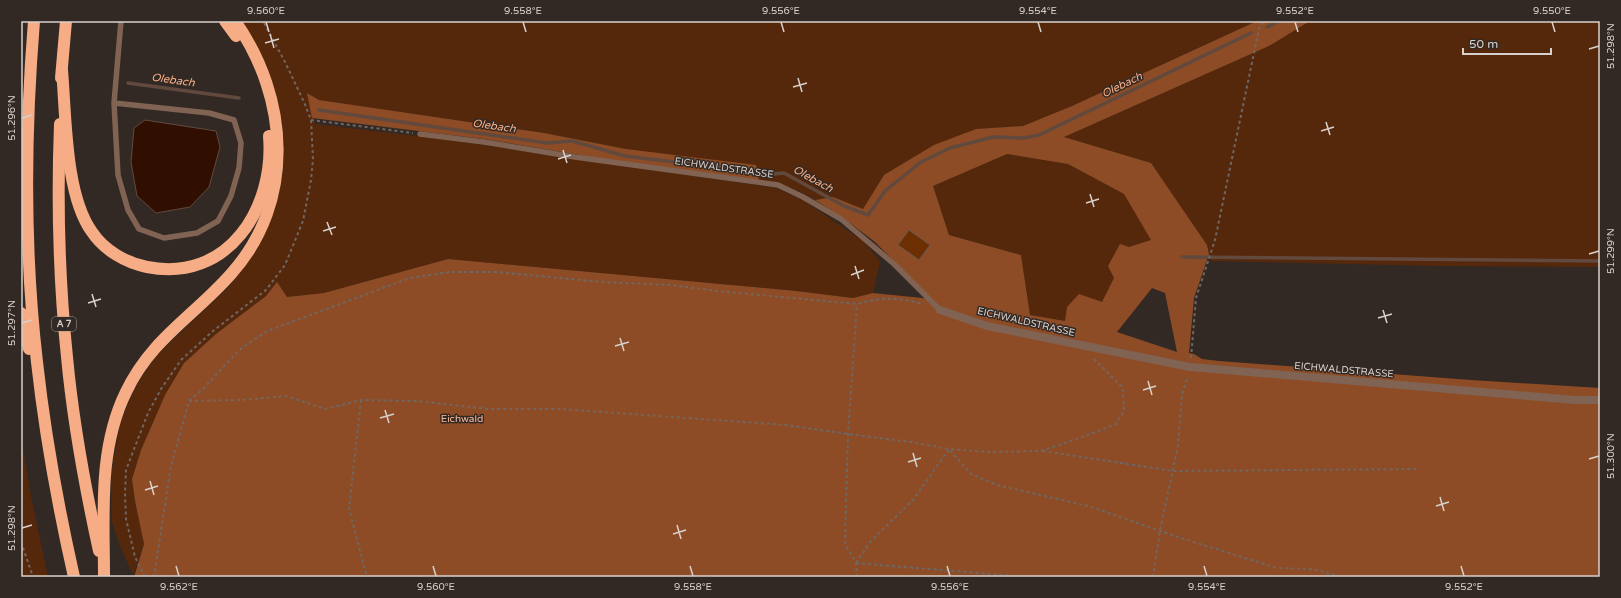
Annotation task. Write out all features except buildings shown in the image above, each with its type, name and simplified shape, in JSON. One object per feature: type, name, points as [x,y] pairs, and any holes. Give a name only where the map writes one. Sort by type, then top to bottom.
[{"type":"highway","points":[[34,21],[30,73],[28,212],[33,317],[42,407]]},
{"type":"highway","name":"A 7","points":[[66,21],[62,70],[58,211],[66,356],[81,462],[104,576]]},
{"type":"highway","points":[[62,70],[71,173],[79,206],[92,233],[114,253],[127,261],[140,265],[157,269],[171,269],[202,262],[216,256],[229,247],[240,237],[249,225],[256,212],[262,195],[269,160],[270,142],[268,124],[261,90],[248,56],[225,21]]},
{"type":"highway","points":[[104,576],[105,461],[110,434],[118,409],[138,371],[168,333],[230,275],[245,258],[258,236],[273,197],[278,142],[273,105],[260,64],[246,37],[235,21]]},
{"type":"highway","points":[[21,313],[42,407],[59,508],[74,577]]},
{"type":"street","name":"EICHWALDSTRASSE","points":[[940,310],[987,326],[1190,367],[1575,400],[1600,400]]},
{"type":"lane","points":[[114,103],[209,113],[234,120],[240,143],[239,168],[231,196],[218,221],[197,233],[164,238],[139,229],[128,210],[118,176],[114,103],[121,21]]},
{"type":"lane","name":"EICHWALDSTRASSE","points":[[420,134],[778,185],[803,197],[841,219],[894,264],[940,310]]},
{"type":"path","points":[[145,577],[135,557],[126,519],[126,470],[148,413],[161,389],[181,360],[213,331],[266,290],[285,265],[303,221],[311,180],[311,120],[295,82],[263,21]]},
{"type":"path","points":[[1153,577],[1160,530],[1178,446],[1182,394],[1190,367],[1196,298],[1211,255],[1259,29],[1264,21]]},
{"type":"path","points":[[311,120],[420,134]]},
{"type":"path","points":[[154,577],[171,466],[189,401],[203,389],[239,350],[267,331],[410,278],[450,272],[497,272],[602,282],[671,285],[717,291],[857,304],[876,299],[904,299],[940,310]]},
{"type":"path","points":[[857,304],[848,434],[845,544],[856,563],[857,577]]},
{"type":"path","points":[[1041,451],[1116,424],[1124,411],[1123,388],[1090,356],[1086,346]]},
{"type":"path","points":[[189,401],[241,400],[286,396],[325,409],[361,400],[416,401],[488,409],[560,409],[623,413],[786,425],[911,442],[950,449],[988,452],[1041,451],[1173,471],[1417,469]]},
{"type":"path","points":[[361,400],[349,510],[367,577]]},
{"type":"path","points":[[950,449],[971,474],[998,485],[1088,506],[1229,554],[1277,568],[1314,569],[1342,577]]},
{"type":"path","points":[[856,563],[870,541],[913,500],[950,449]]},
{"type":"path","points":[[21,542],[33,577]]},
{"type":"path","points":[[856,563],[1027,577]]},
{"type":"shaded area","points":[[239,21],[1257,21],[1072,106],[1023,126],[976,129],[884,175],[863,209],[833,197],[815,200],[801,192],[779,183],[759,180],[626,149],[544,133],[319,100],[308,93],[315,124],[442,139],[776,188],[804,201],[863,241],[880,261],[873,293],[853,298],[796,291],[448,259],[324,293],[286,297],[277,283],[266,296],[216,334],[184,363],[165,395],[141,450],[132,479],[144,544],[133,575],[119,543],[112,522],[111,475],[120,424],[131,397],[143,375],[158,354],[228,288],[248,262],[266,228],[278,196],[283,171],[284,144],[282,122],[276,96],[268,72]]},
{"type":"shaded area","points":[[1310,21],[1600,21],[1600,267],[1439,266],[1210,261],[1212,255],[1209,254],[1207,245],[1151,163],[1064,137],[1269,46]]},
{"type":"shaded area","points":[[145,120],[216,131],[220,147],[209,187],[190,207],[156,213],[137,196],[131,162],[134,128]]},
{"type":"shaded area","points":[[1007,154],[1068,164],[1124,194],[1152,240],[1129,247],[1102,303],[1067,307],[1065,321],[1030,315],[1021,255],[949,235],[933,186]]},
{"type":"shaded area","points":[[21,436],[32,502],[48,577],[21,577]]},
{"type":"green space","name":"Eichwald","points":[[1257,21],[1310,21],[1269,46],[1064,137],[1151,163],[1207,245],[1209,254],[1194,298],[1189,353],[1202,359],[1219,361],[1600,388],[1600,577],[134,577],[144,544],[132,479],[141,450],[165,395],[184,363],[216,334],[266,296],[277,282],[287,297],[324,293],[448,259],[796,291],[853,298],[873,293],[932,299],[875,242],[842,217],[815,200],[833,197],[863,209],[884,175],[934,145],[976,129],[1023,126],[1072,106]],"holes":[[[1007,154],[1068,164],[1124,194],[1151,240],[1129,247],[1120,244],[1108,266],[1114,278],[1102,302],[1079,294],[1067,307],[1065,321],[1030,315],[1021,255],[949,235],[933,186]],[[1152,288],[1165,293],[1177,352],[1117,332]]]},
{"type":"green space","points":[[307,93],[319,100],[544,133],[626,149],[756,165],[759,180],[616,161],[484,139],[312,118]]},
{"type":"waterway","name":"Olebach","points":[[1267,27],[1279,21]]},
{"type":"waterway","name":"Olebach","points":[[319,110],[547,143],[572,141],[625,156],[774,174],[784,173],[844,206],[868,215],[885,191],[921,162],[950,148],[993,137],[1024,138],[1039,135],[1251,33]]},
{"type":"waterway","name":"Olebach","points":[[128,83],[239,98]]},
{"type":"waterway","points":[[1182,257],[1600,261]]}]
